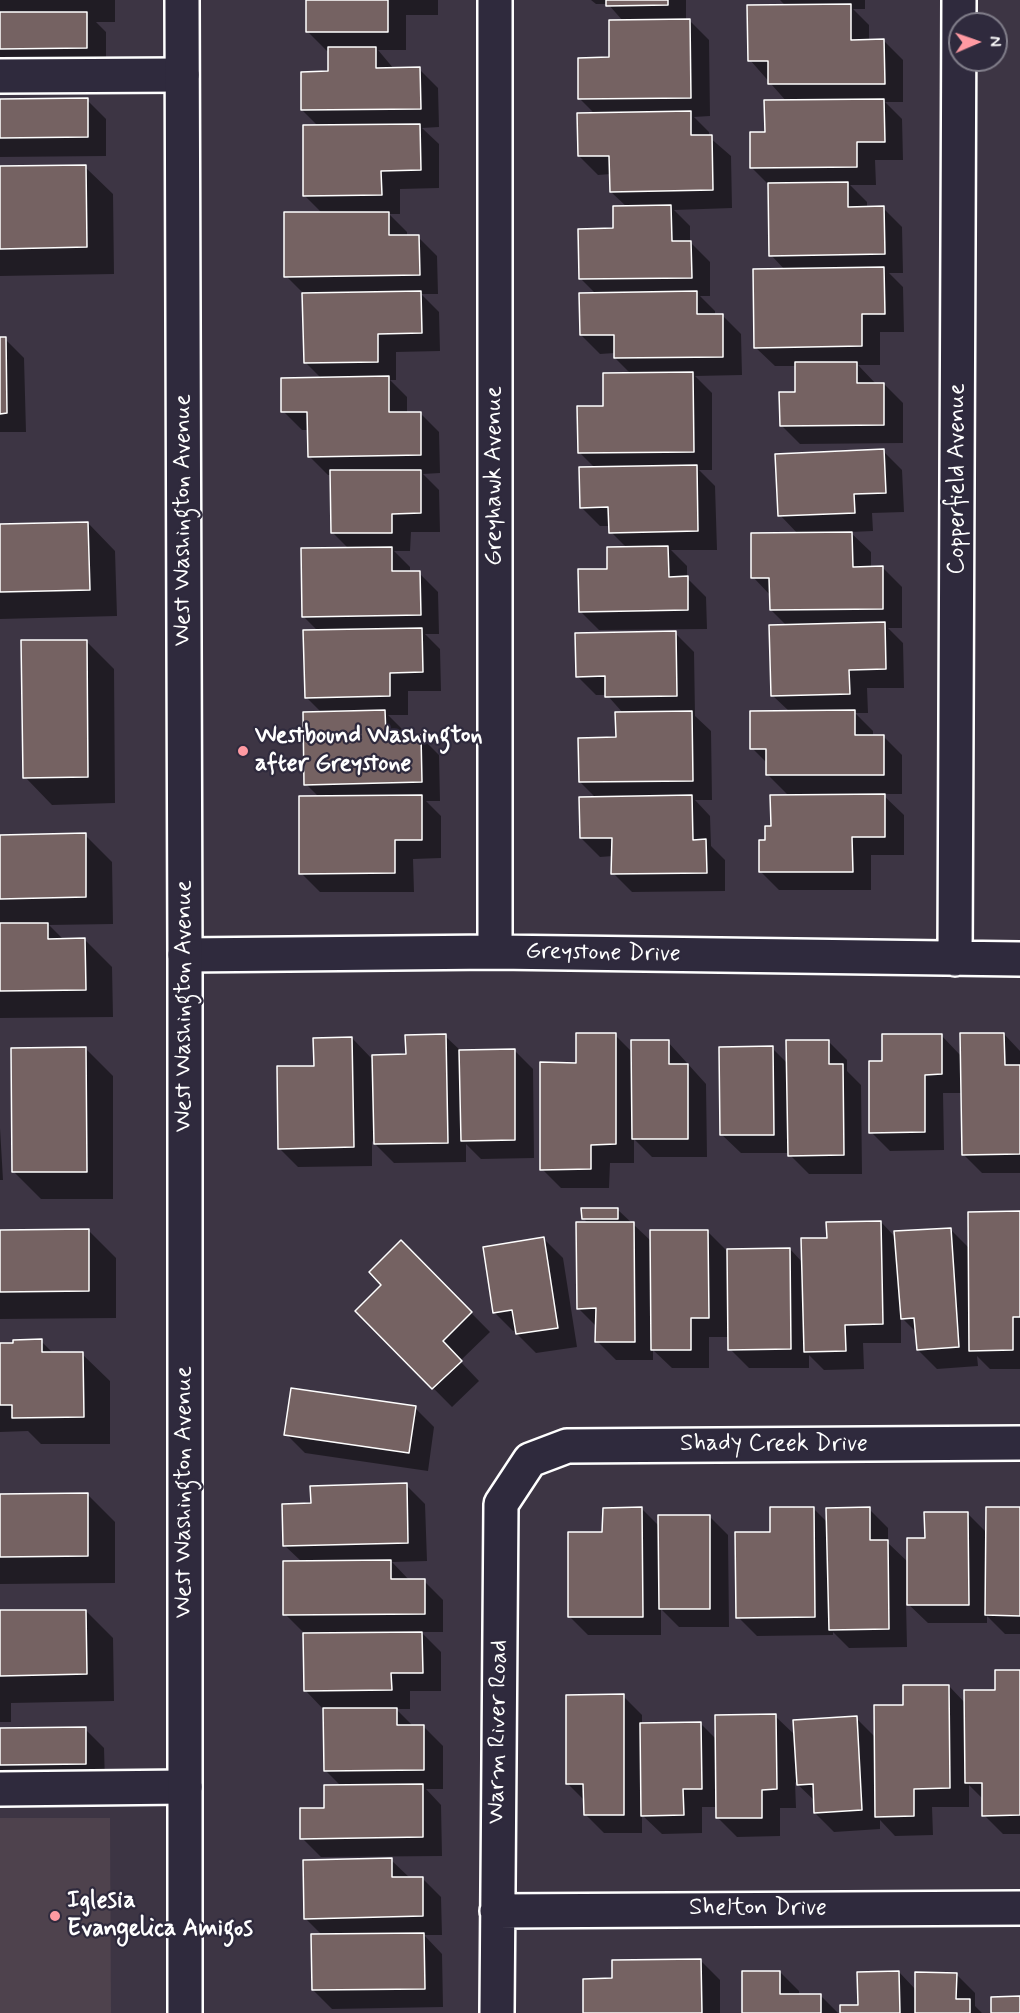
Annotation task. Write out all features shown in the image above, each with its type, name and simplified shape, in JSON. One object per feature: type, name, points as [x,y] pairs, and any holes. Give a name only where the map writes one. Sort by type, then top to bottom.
[{"type":"street","name":"West Washington Avenue","points":[[182,0],[185,2013]]},
{"type":"street","name":"Greyhawk Avenue","points":[[495,0],[495,952]]},
{"type":"street","name":"Copperfield Avenue","points":[[955,959],[959,0]]},
{"type":"street","points":[[0,76],[182,75]]},
{"type":"street","name":"Greystone Drive","points":[[185,955],[495,952],[1020,959]]},
{"type":"street","name":"Shady Creek Drive","points":[[530,1460],[567,1446],[1020,1443]]},
{"type":"street","name":"Warm River Road","points":[[497,2013],[501,1504],[530,1460]]},
{"type":"street","points":[[0,1789],[185,1787]]},
{"type":"street","name":"Shelton Drive","points":[[497,1911],[1020,1908]]},
{"type":"shaded area","name":"Iglesia Evangelica Amigos","points":[[0,1818],[110,1818],[111,2013],[0,2013]]},
{"type":"building","points":[[306,0],[388,0],[388,32],[306,32]]},
{"type":"building","points":[[606,0],[668,0],[668,5],[606,6]]},
{"type":"building","points":[[851,4],[851,40],[884,39],[885,84],[768,84],[768,61],[748,61],[747,5]]},
{"type":"building","points":[[0,12],[87,12],[87,48],[0,49]]},
{"type":"building","points":[[690,19],[691,98],[578,99],[578,58],[609,57],[609,20]]},
{"type":"building","points":[[328,47],[376,47],[376,68],[420,67],[421,109],[301,110],[301,72],[328,71]]},
{"type":"building","points":[[88,98],[88,137],[0,138],[0,99]]},
{"type":"building","points":[[884,99],[885,142],[857,142],[857,167],[750,168],[750,132],[765,132],[764,100]]},
{"type":"building","points":[[691,111],[691,135],[712,135],[713,190],[610,192],[609,156],[578,156],[577,113]]},
{"type":"building","points":[[420,124],[421,170],[381,171],[382,195],[303,196],[303,125]]},
{"type":"building","points":[[86,165],[87,247],[0,249],[0,166]]},
{"type":"building","points":[[848,182],[848,207],[884,206],[885,254],[769,256],[768,183]]},
{"type":"building","points":[[671,205],[672,241],[691,241],[692,278],[579,279],[578,229],[613,228],[613,206]]},
{"type":"building","points":[[284,212],[389,212],[389,235],[419,235],[420,275],[284,277]]},
{"type":"building","points":[[884,267],[885,314],[862,314],[862,346],[754,348],[753,269]]},
{"type":"building","points":[[421,291],[422,333],[378,334],[378,362],[304,363],[302,293]]},
{"type":"building","points":[[697,291],[697,314],[723,314],[723,357],[614,358],[614,335],[580,335],[579,293]]},
{"type":"building","points":[[0,337],[6,337],[7,413],[0,414]]},
{"type":"building","points":[[795,362],[857,362],[857,383],[884,383],[884,425],[780,426],[779,392],[795,392]]},
{"type":"building","points":[[693,372],[694,452],[578,453],[577,406],[603,406],[603,373]]},
{"type":"building","points":[[389,376],[389,412],[421,412],[421,455],[308,457],[307,412],[281,412],[281,378]]},
{"type":"building","points":[[884,449],[886,493],[854,494],[855,513],[778,516],[775,454]]},
{"type":"building","points":[[697,465],[698,531],[609,533],[608,507],[580,508],[579,467]]},
{"type":"building","points":[[330,470],[421,470],[421,513],[392,514],[392,533],[331,533]]},
{"type":"building","points":[[88,522],[90,590],[0,592],[0,524]]},
{"type":"building","points":[[852,532],[853,567],[883,566],[883,609],[770,610],[769,578],[751,578],[751,533]]},
{"type":"building","points":[[668,546],[669,577],[688,576],[688,610],[579,612],[578,569],[607,569],[607,547]]},
{"type":"building","points":[[392,547],[392,571],[420,571],[421,615],[302,617],[301,548]]},
{"type":"building","points":[[885,622],[886,669],[849,670],[850,694],[771,696],[769,625]]},
{"type":"building","points":[[422,628],[423,672],[390,673],[390,696],[305,698],[303,630]]},
{"type":"building","points":[[676,631],[677,696],[605,697],[605,676],[576,677],[575,633]]},
{"type":"building","points":[[21,640],[87,640],[88,777],[23,778]]},
{"type":"building","points":[[385,710],[386,735],[421,735],[422,782],[304,785],[303,712]]},
{"type":"building","points":[[855,710],[855,735],[884,735],[884,775],[766,775],[766,749],[750,749],[750,711]]},
{"type":"building","points":[[692,711],[693,781],[579,782],[578,738],[616,737],[615,712]]},
{"type":"building","points":[[885,794],[885,837],[852,837],[853,872],[759,872],[759,840],[765,840],[765,826],[771,826],[770,795]]},
{"type":"building","points":[[422,795],[422,840],[395,840],[395,873],[299,874],[299,796]]},
{"type":"building","points":[[692,795],[693,840],[706,839],[707,873],[611,874],[612,838],[580,838],[579,797]]},
{"type":"building","points":[[86,833],[86,897],[0,899],[0,835]]},
{"type":"building","points":[[0,923],[48,923],[48,939],[85,938],[86,990],[0,991]]},
{"type":"building","points":[[576,1033],[616,1033],[616,1144],[591,1145],[591,1169],[540,1170],[540,1062],[576,1063]]},
{"type":"building","points":[[960,1033],[1004,1033],[1005,1065],[1020,1065],[1020,1154],[962,1155]]},
{"type":"building","points":[[446,1034],[448,1143],[374,1144],[372,1055],[406,1054],[405,1035]]},
{"type":"building","points":[[882,1034],[942,1034],[942,1074],[925,1075],[925,1132],[869,1133],[869,1061],[882,1061]]},
{"type":"building","points":[[352,1037],[354,1147],[278,1149],[277,1066],[314,1066],[313,1038]]},
{"type":"building","points":[[631,1040],[669,1040],[669,1064],[688,1064],[688,1139],[632,1139]]},
{"type":"building","points":[[786,1040],[829,1040],[829,1064],[843,1064],[844,1155],[788,1156]]},
{"type":"building","points":[[773,1046],[774,1135],[720,1135],[719,1047]]},
{"type":"building","points":[[86,1047],[87,1172],[12,1172],[11,1048]]},
{"type":"building","points":[[515,1049],[515,1140],[461,1141],[459,1050]]},
{"type":"building","points":[[581,1208],[618,1208],[618,1219],[582,1219]]},
{"type":"building","points":[[1020,1211],[1020,1317],[1013,1317],[1013,1350],[969,1351],[968,1212]]},
{"type":"building","points":[[881,1221],[883,1324],[845,1325],[846,1351],[804,1352],[801,1238],[827,1238],[826,1222]]},
{"type":"building","points":[[576,1222],[634,1222],[635,1342],[595,1342],[596,1308],[577,1309]]},
{"type":"building","points":[[951,1228],[959,1347],[917,1350],[914,1318],[901,1319],[894,1231]]},
{"type":"building","points":[[89,1229],[89,1291],[0,1292],[0,1230]]},
{"type":"building","points":[[650,1230],[708,1230],[709,1318],[691,1318],[691,1350],[651,1350]]},
{"type":"building","points":[[544,1237],[558,1328],[516,1334],[512,1310],[493,1313],[483,1247]]},
{"type":"building","points":[[401,1240],[472,1312],[443,1341],[462,1361],[432,1389],[355,1311],[381,1285],[369,1272]]},
{"type":"building","points":[[790,1248],[791,1349],[728,1350],[727,1249]]},
{"type":"building","points":[[42,1339],[42,1352],[83,1352],[84,1417],[12,1418],[12,1405],[0,1405],[0,1343]]},
{"type":"building","points":[[291,1388],[416,1406],[409,1453],[284,1435]]},
{"type":"building","points":[[407,1483],[408,1543],[283,1546],[282,1504],[311,1503],[310,1486]]},
{"type":"building","points":[[88,1493],[88,1556],[0,1557],[0,1494]]},
{"type":"building","points":[[642,1507],[643,1617],[568,1617],[568,1532],[602,1532],[603,1508]]},
{"type":"building","points":[[770,1507],[814,1507],[815,1617],[736,1618],[735,1532],[770,1532]]},
{"type":"building","points":[[870,1507],[870,1540],[888,1540],[889,1629],[829,1630],[826,1508]]},
{"type":"building","points":[[986,1507],[1020,1507],[1020,1616],[985,1615]]},
{"type":"building","points":[[924,1512],[968,1512],[969,1605],[907,1605],[907,1538],[925,1538]]},
{"type":"building","points":[[658,1515],[710,1515],[710,1609],[659,1609]]},
{"type":"building","points":[[391,1560],[391,1579],[425,1579],[425,1614],[283,1615],[283,1561]]},
{"type":"building","points":[[0,1610],[86,1610],[87,1674],[0,1676]]},
{"type":"building","points":[[422,1632],[423,1673],[391,1673],[392,1690],[304,1691],[303,1633]]},
{"type":"building","points":[[995,1670],[1020,1670],[1020,1815],[982,1816],[982,1783],[965,1783],[964,1690],[995,1690]]},
{"type":"building","points":[[903,1685],[949,1685],[950,1788],[914,1789],[914,1816],[875,1817],[874,1705],[903,1705]]},
{"type":"building","points":[[624,1694],[624,1815],[584,1815],[583,1784],[566,1784],[566,1695]]},
{"type":"building","points":[[323,1708],[397,1708],[397,1725],[424,1725],[424,1770],[324,1771]]},
{"type":"building","points":[[776,1714],[777,1789],[762,1790],[762,1818],[716,1818],[715,1715]]},
{"type":"building","points":[[857,1716],[862,1810],[814,1813],[813,1784],[797,1785],[793,1720]]},
{"type":"building","points":[[701,1722],[702,1789],[683,1789],[684,1815],[641,1816],[640,1723]]},
{"type":"building","points":[[86,1727],[86,1764],[0,1765],[0,1728]]},
{"type":"building","points":[[423,1784],[423,1837],[300,1839],[300,1808],[324,1808],[324,1785]]},
{"type":"building","points":[[392,1858],[392,1877],[423,1877],[423,1916],[304,1919],[303,1860]]},
{"type":"building","points":[[424,1933],[425,1989],[312,1990],[311,1934]]},
{"type":"building","points":[[701,1959],[702,2013],[583,2013],[583,1979],[612,1978],[612,1960]]},
{"type":"building","points":[[742,1971],[780,1971],[780,1994],[821,1994],[821,2013],[742,2013]]},
{"type":"building","points":[[899,1971],[900,2013],[840,2013],[840,2005],[858,2005],[857,1972]]},
{"type":"building","points":[[915,1972],[957,1973],[956,1999],[970,1999],[970,2013],[915,2013]]},
{"type":"building","points":[[1020,1996],[1020,2013],[991,2013],[991,1997]]},
{"type":"place","name":"Westbound Washington after Greystone","points":[[243,751]]},
{"type":"place","name":"Iglesia Evangelica Amigos","points":[[55,1916]]}]
